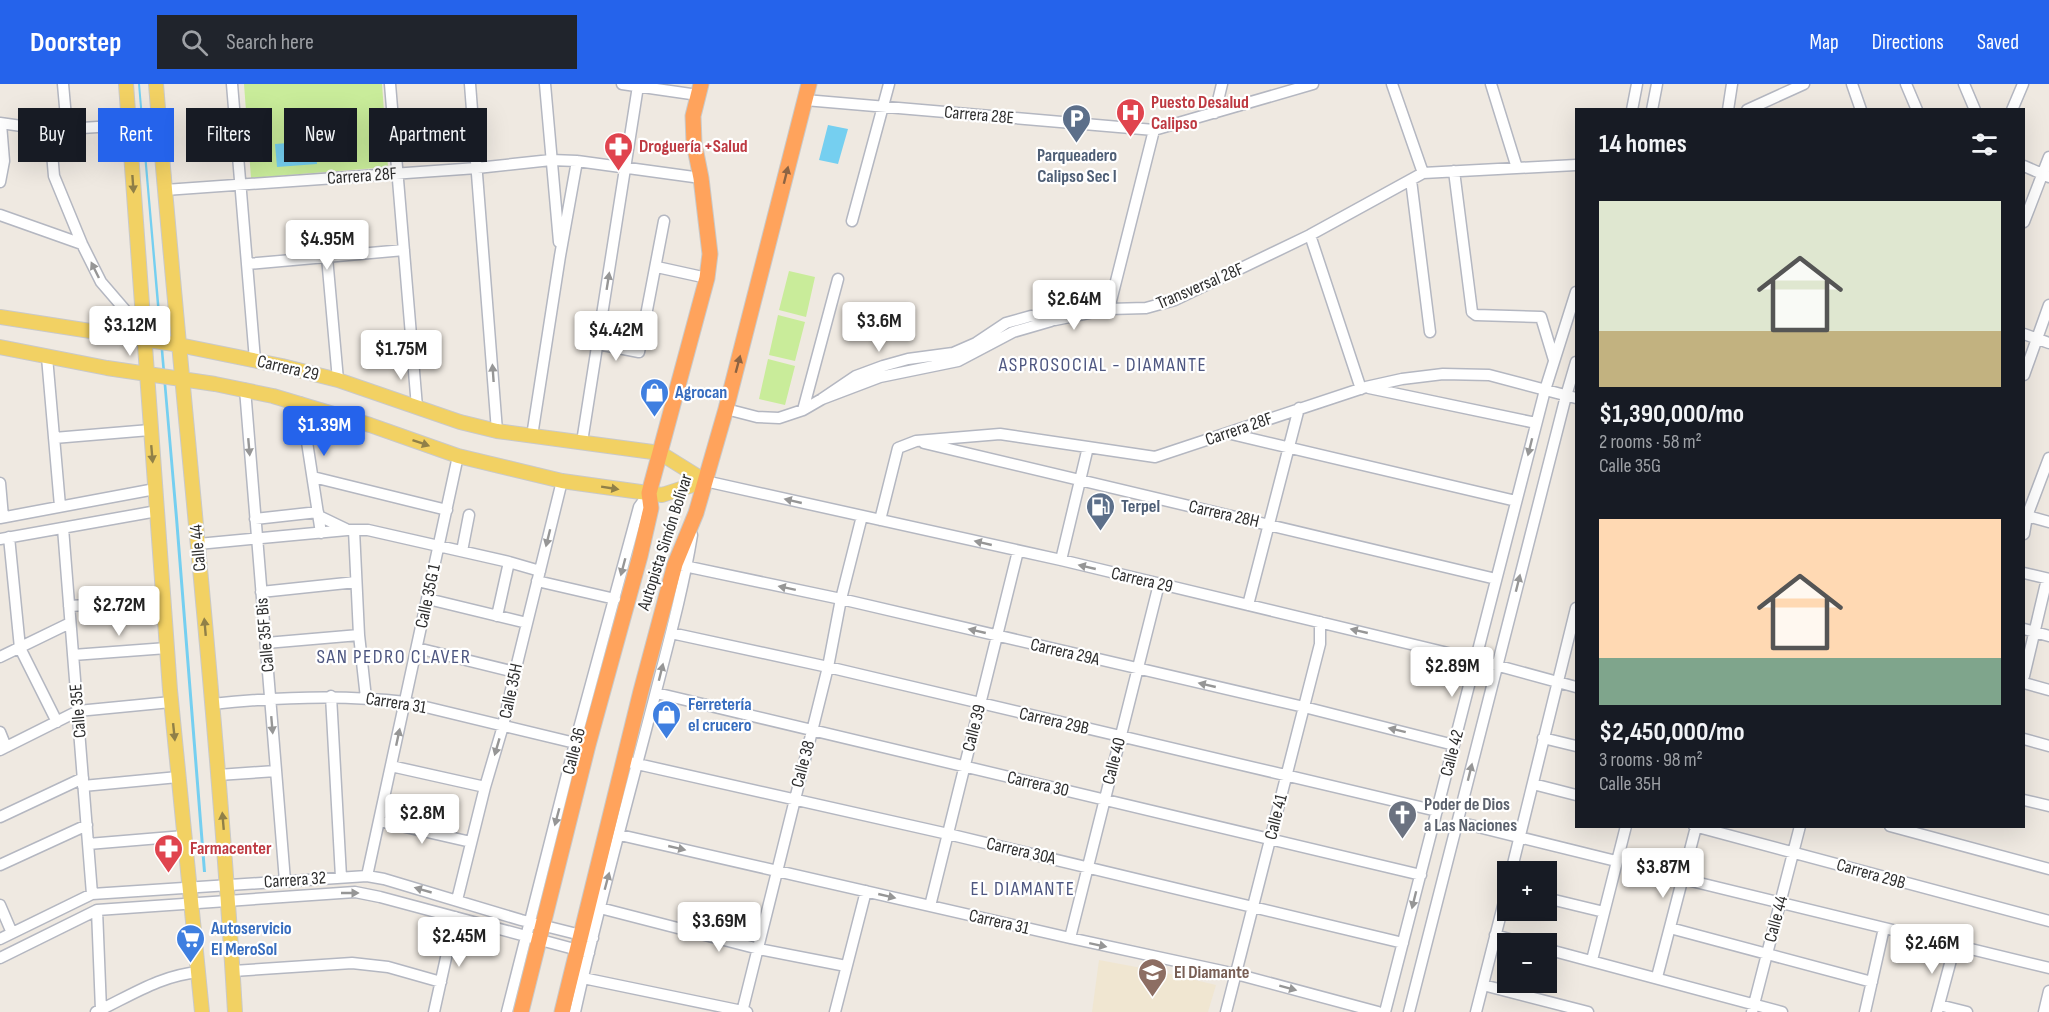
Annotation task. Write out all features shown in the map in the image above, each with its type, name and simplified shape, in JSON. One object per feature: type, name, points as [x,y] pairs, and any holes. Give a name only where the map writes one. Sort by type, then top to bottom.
[{"type":"highway","name":"Autopista Simón Bolívar","points":[[562,1012],[584,944],[681,565],[726,409],[809,84]]},
{"type":"highway","name":"Autopista Simón Bolívar","points":[[521,1012],[533,930],[568,797],[640,556],[651,508],[649,493],[707,278],[710,254],[701,178],[694,143],[693,116],[700,89]]},
{"type":"main road","points":[[126,84],[128,108]]},
{"type":"main road","name":"Calle 44","points":[[156,84],[176,344],[198,544],[228,885],[235,1012]]},
{"type":"main road","points":[[132,162],[171,702],[189,888],[200,972],[202,1012]]},
{"type":"main road","name":"Carrera 29","points":[[0,316],[146,337],[255,360],[338,380],[460,422],[497,431],[660,453],[705,481]]},
{"type":"main road","name":"Carrera 29","points":[[0,347],[148,375],[245,389],[301,403],[459,456],[562,481],[662,495],[705,481]]},
{"type":"street","points":[[63,84],[66,108]]},
{"type":"street","points":[[232,84],[255,360]]},
{"type":"street","points":[[390,84],[417,407]]},
{"type":"street","points":[[470,84],[497,431]]},
{"type":"street","points":[[544,84],[560,256]]},
{"type":"street","points":[[622,84],[700,89]]},
{"type":"street","points":[[852,221],[889,84]]},
{"type":"street","points":[[1215,113],[1222,84]]},
{"type":"street","points":[[1109,309],[1154,130],[1313,84]]},
{"type":"street","points":[[1392,84],[1423,173]]},
{"type":"street","points":[[1491,84],[1517,168]]},
{"type":"street","points":[[1632,108],[1637,84]]},
{"type":"street","points":[[1652,108],[1658,84]]},
{"type":"street","points":[[1728,108],[1731,84]]},
{"type":"street","points":[[1750,108],[1782,89],[1804,84]]},
{"type":"street","points":[[1852,84],[1860,108]]},
{"type":"street","points":[[1906,84],[1916,108]]},
{"type":"street","points":[[1964,84],[1974,108]]},
{"type":"street","points":[[2013,108],[2023,84]]},
{"type":"street","points":[[582,442],[638,86]]},
{"type":"street","name":"Carrera 28E","points":[[805,100],[1154,130]]},
{"type":"street","points":[[0,182],[4,161],[1,124],[18,126]]},
{"type":"street","points":[[2025,220],[2045,175],[2049,157]]},
{"type":"street","name":"Carrera 28F","points":[[165,190],[477,168],[551,160],[577,161],[701,178]]},
{"type":"street","points":[[532,436],[577,161]]},
{"type":"street","points":[[53,162],[54,176],[82,244],[101,282],[146,337]]},
{"type":"street","name":"Transversal 28F","points":[[803,410],[856,376],[908,359],[953,353],[976,343],[1006,322],[1031,316],[1054,320],[1109,309],[1146,308],[1175,300],[1310,235],[1423,173],[1575,165]]},
{"type":"street","points":[[2025,166],[2045,175]]},
{"type":"street","points":[[1454,171],[1472,312],[1476,315],[1541,317],[1554,360]]},
{"type":"street","points":[[1411,180],[1430,332]]},
{"type":"street","points":[[0,215],[82,244]]},
{"type":"street","points":[[598,344],[639,352],[657,267],[664,220]]},
{"type":"street","points":[[1310,235],[1364,388],[1536,423]]},
{"type":"street","points":[[248,264],[404,250]]},
{"type":"street","points":[[327,257],[338,380]]},
{"type":"street","points":[[657,267],[707,278]]},
{"type":"street","points":[[726,409],[757,417],[779,418],[803,410],[838,279]]},
{"type":"street","name":"Calle 42","points":[[1385,1012],[1536,423],[1575,295]]},
{"type":"street","points":[[2025,372],[2049,305]]},
{"type":"street","points":[[2025,334],[2049,343]]},
{"type":"street","points":[[47,357],[60,506]]},
{"type":"street","name":"Calle 42","points":[[1409,1012],[1498,665],[1571,397],[1575,369]]},
{"type":"street","name":"Carrera 28F","points":[[880,520],[898,448],[916,441],[1000,434],[1155,457],[1299,408],[1402,379],[1443,374],[1489,375],[1571,397]]},
{"type":"street","name":"Calle 35F Bis","points":[[245,389],[285,881]]},
{"type":"street","points":[[301,403],[321,533]]},
{"type":"street","points":[[1248,605],[1299,408]]},
{"type":"street","points":[[54,438],[150,430]]},
{"type":"street","points":[[1226,433],[1516,501]]},
{"type":"street","name":"Carrera 28H","points":[[916,441],[1496,579]]},
{"type":"street","points":[[1061,561],[1088,447]]},
{"type":"street","name":"Calle 35G 1","points":[[367,876],[459,456]]},
{"type":"street","points":[[2049,460],[2025,516],[2049,522]]},
{"type":"street","points":[[313,477],[447,510]]},
{"type":"street","name":"Calle 35H","points":[[457,900],[485,787],[503,726],[514,672],[562,481]]},
{"type":"street","name":"Carrera 29","points":[[705,481],[1320,622],[1498,665],[1575,687]]},
{"type":"street","points":[[0,483],[2,517],[155,489]]},
{"type":"street","points":[[133,493],[140,503],[135,515]]},
{"type":"street","name":"Calle 36","points":[[568,797],[575,743],[639,507],[649,493]]},
{"type":"street","points":[[57,722],[20,648],[5,538],[157,511]]},
{"type":"street","points":[[255,519],[319,514],[351,530]]},
{"type":"street","points":[[462,551],[469,515]]},
{"type":"street","name":"Calle 38","points":[[744,1012],[794,798],[828,667],[841,599],[862,516]]},
{"type":"street","name":"Calle 35E","points":[[63,528],[92,894]]},
{"type":"street","points":[[351,530],[366,698]]},
{"type":"street","points":[[198,544],[368,530],[509,561],[539,576],[615,599]]},
{"type":"street","name":"Calle 39","points":[[930,906],[1018,551]]},
{"type":"street","points":[[497,616],[509,561]]},
{"type":"street","points":[[575,1012],[583,978],[584,944],[600,909],[620,835],[631,762],[656,693],[671,633],[681,565]]},
{"type":"street","name":"Carrera 29A","points":[[681,565],[841,599],[1138,668],[1454,745]]},
{"type":"street","points":[[2025,573],[2048,579],[2029,631],[2025,667]]},
{"type":"street","points":[[261,592],[356,582]]},
{"type":"street","name":"Calle 40","points":[[1070,939],[1159,584]]},
{"type":"street","points":[[428,598],[527,623]]},
{"type":"street","points":[[69,606],[164,601]]},
{"type":"street","name":"Calle 41","points":[[1226,1012],[1320,644],[1320,622]]},
{"type":"street","points":[[0,657],[70,623]]},
{"type":"street","points":[[1514,861],[1574,625]]},
{"type":"street","points":[[2029,631],[2049,636]]},
{"type":"street","name":"Carrera 29B","points":[[671,633],[828,667],[1437,811]]},
{"type":"street","points":[[266,643],[359,635]]},
{"type":"street","points":[[73,655],[167,648]]},
{"type":"street","points":[[417,648],[514,672]]},
{"type":"street","points":[[2025,683],[2049,690]]},
{"type":"street","name":"Carrera 30","points":[[656,693],[1420,875]]},
{"type":"street","points":[[331,696],[341,878]]},
{"type":"street","name":"Carrera 31","points":[[212,704],[331,696],[405,702],[575,743]]},
{"type":"street","points":[[0,732],[3,748],[78,711],[171,702]]},
{"type":"street","points":[[1544,738],[1575,746]]},
{"type":"street","points":[[2025,739],[2049,746]]},
{"type":"street","name":"Carrera 30A","points":[[631,762],[948,834],[1403,943]]},
{"type":"street","points":[[391,766],[485,787]]},
{"type":"street","points":[[218,775],[276,771]]},
{"type":"street","points":[[0,817],[83,782],[178,777]]},
{"type":"street","points":[[1533,784],[1575,795]]},
{"type":"street","points":[[2025,800],[2049,807]]},
{"type":"street","points":[[379,821],[471,842]]},
{"type":"street","points":[[1458,822],[1616,861]]},
{"type":"street","points":[[0,865],[87,825]]},
{"type":"street","points":[[1592,960],[1625,828]]},
{"type":"street","points":[[1657,977],[1695,828]]},
{"type":"street","name":"Carrera 29B","points":[[1699,828],[2049,921]]},
{"type":"street","name":"Calle 44","points":[[1753,1008],[1800,828]]},
{"type":"street","points":[[1897,828],[2049,869]]},
{"type":"street","name":"Carrera 31","points":[[620,835],[1070,939],[1236,974],[1378,1012]]},
{"type":"street","points":[[88,844],[184,836]]},
{"type":"street","name":"Carrera 32","points":[[0,939],[92,894],[367,876],[457,900],[533,930]]},
{"type":"street","points":[[1683,879],[2049,968]]},
{"type":"street","points":[[835,1012],[866,891]]},
{"type":"street","name":"Carrera 32","points":[[0,958],[97,910],[355,892],[455,917],[533,930],[584,944]]},
{"type":"street","points":[[1557,901],[1604,912]]},
{"type":"street","points":[[0,904],[12,933]]},
{"type":"street","points":[[600,909],[759,949],[846,966]]},
{"type":"street","points":[[97,910],[98,1011],[166,978],[200,972]]},
{"type":"street","points":[[434,1012],[455,917]]},
{"type":"street","points":[[1476,1012],[1499,921]]},
{"type":"street","points":[[1670,928],[1872,982]]},
{"type":"street","points":[[1865,1012],[1884,928]]},
{"type":"street","points":[[507,1012],[533,930]]},
{"type":"street","points":[[1955,945],[1938,1008],[1967,1012]]},
{"type":"street","points":[[1557,952],[1657,977],[1753,1008],[1782,1012]]},
{"type":"street","points":[[233,971],[352,963],[388,967],[441,982]]},
{"type":"street","points":[[583,978],[744,1012]]},
{"type":"street","points":[[1483,985],[1588,1012]]},
{"type":"street","points":[[2044,1012],[2049,991]]},
{"type":"shaded area","name":"El Diamante","points":[[1099,960],[1216,985],[1208,1012],[1092,1012]]},
{"type":"green space","points":[[244,84],[382,84],[384,108],[369,108],[369,162],[388,162],[388,167],[251,178],[250,162],[272,162],[272,108],[246,108]]},
{"type":"green space","points":[[789,271],[815,277],[806,317],[779,310]]},
{"type":"green space","points":[[778,315],[805,322],[795,361],[769,355]]},
{"type":"green space","points":[[768,359],[795,366],[785,405],[759,399]]},
{"type":"water","points":[[138,84],[140,84],[142,108],[140,108]]},
{"type":"water","points":[[828,125],[848,129],[838,164],[819,160]]},
{"type":"water","points":[[284,143],[284,162],[317,162],[317,164],[277,167],[275,144]]},
{"type":"water","points":[[145,162],[147,162],[178,518],[206,872],[203,872]]},
{"type":"place","name":"Puesto Desalud Calipso","points":[[1130,138]]},
{"type":"place","name":"Parqueadero Calipso Sec I","points":[[1077,144]]},
{"type":"place","name":"Droguería +Salud","points":[[618,172]]},
{"type":"place","name":"Agrocan","points":[[654,418]]},
{"type":"place","name":"Terpel","points":[[1100,532]]},
{"type":"place","name":"Ferretería el crucero","points":[[667,740]]},
{"type":"place","name":"Poder de Dios a Las Naciones","points":[[1403,840]]},
{"type":"place","name":"Farmacenter","points":[[169,874]]},
{"type":"place","name":"Autoservicio El MeroSol","points":[[190,964]]},
{"type":"place","name":"El Diamante","points":[[1153,998]]},
{"type":"district","name":"ASPROSOCIAL - DIAMANTE","points":[[1103,365]]},
{"type":"district","name":"SAN PEDRO CLAVER","points":[[394,657]]},
{"type":"district","name":"EL DIAMANTE","points":[[1023,889]]}]
